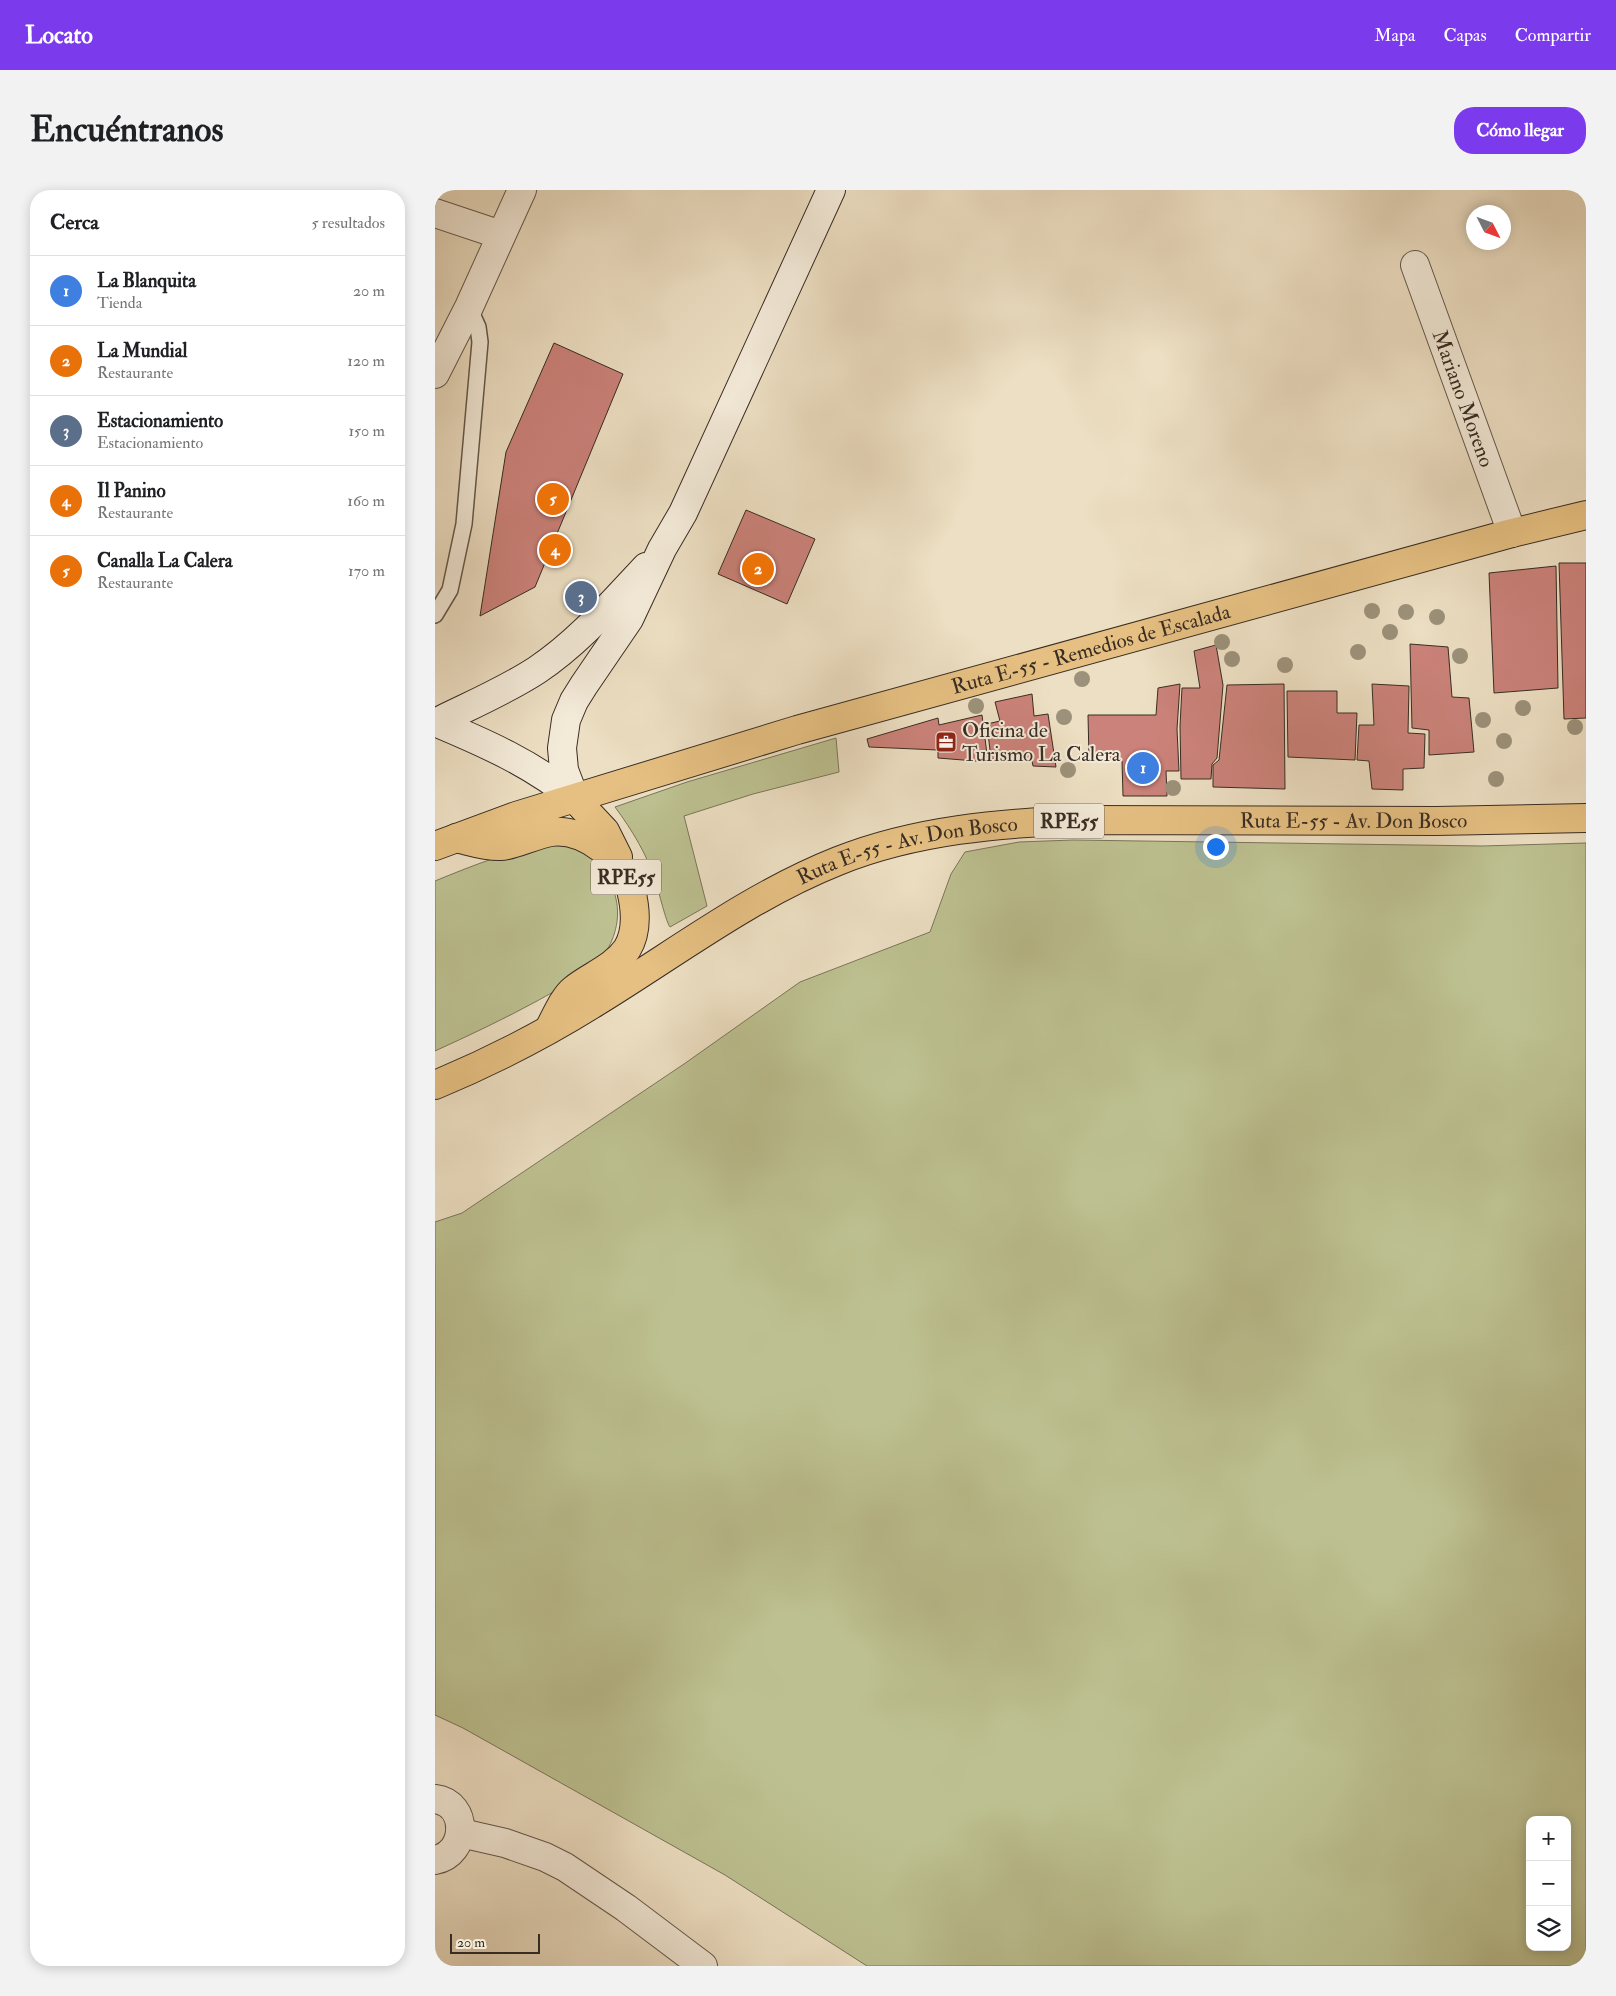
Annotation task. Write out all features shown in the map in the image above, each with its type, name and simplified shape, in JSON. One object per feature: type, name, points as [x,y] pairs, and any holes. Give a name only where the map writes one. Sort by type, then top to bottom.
[{"type":"main road","name":"Ruta E-55 - Remedios de Escalada","points":[[586,795],[797,730],[1512,533],[1586,515]]},
{"type":"main road","name":"RPE55","points":[[445,842],[516,816],[586,795]]},
{"type":"main road","points":[[586,795],[615,848],[623,870]]},
{"type":"main road","name":"Ruta E-55 - Av. Don Bosco","points":[[548,1030],[596,1003],[725,918],[787,884],[846,858],[888,844],[941,833],[1028,822],[1083,820],[1427,821],[1586,818]]},
{"type":"main road","name":"RPE55","points":[[435,1085],[548,1030],[571,992],[615,962],[626,950],[633,937],[635,922],[634,904],[623,870],[591,842],[575,834],[551,832],[501,847],[445,842]]},
{"type":"street","points":[[435,374],[469,307],[522,190]]},
{"type":"street","points":[[586,795],[564,770],[562,748],[566,720],[574,701],[629,619],[662,550],[683,513],[831,190]]},
{"type":"street","points":[[435,213],[501,235]]},
{"type":"street","name":"Mariano Moreno","points":[[1415,265],[1512,533]]},
{"type":"street","points":[[436,723],[507,688],[552,659],[578,638],[662,550]]},
{"type":"street","points":[[436,723],[517,759],[544,775],[586,795]]},
{"type":"street","points":[[435,1799],[448,1804],[455,1811],[460,1820],[461,1834],[455,1848],[447,1855],[435,1860]]},
{"type":"street","points":[[461,1834],[505,1843],[545,1857],[565,1867],[626,1908],[703,1966]]},
{"type":"lane","points":[[435,614],[450,590],[464,524],[480,342],[478,327],[469,307]]},
{"type":"green space","points":[[836,738],[839,772],[753,794],[684,816],[707,906],[670,927],[649,863],[615,807],[687,782]]},
{"type":"green space","points":[[1073,840],[1482,846],[1586,843],[1586,1966],[867,1966],[725,1875],[463,1728],[435,1715],[435,1222],[462,1213],[684,1064],[800,982],[930,932],[951,874],[965,852],[1019,842]]},
{"type":"green space","points":[[554,842],[593,858],[606,872],[611,882],[618,910],[615,933],[609,947],[591,968],[574,980],[512,1014],[435,1051],[435,881],[508,854]]},
{"type":"building","points":[[554,343],[623,374],[535,587],[480,616],[506,452]]},
{"type":"building","points":[[746,510],[815,539],[787,604],[718,574]]},
{"type":"building","points":[[1559,563],[1586,563],[1586,718],[1564,719]]},
{"type":"building","points":[[1556,566],[1558,688],[1494,693],[1489,573]]},
{"type":"building","points":[[1410,644],[1448,647],[1452,697],[1469,698],[1474,752],[1429,755],[1429,730],[1412,728]]},
{"type":"building","points":[[1216,645],[1223,685],[1217,758],[1212,764],[1211,779],[1181,779],[1180,726],[1182,688],[1200,688],[1194,651]]},
{"type":"building","points":[[1180,684],[1177,729],[1179,771],[1166,771],[1167,796],[1123,796],[1122,761],[1089,758],[1088,715],[1156,715],[1158,688]]},
{"type":"building","points":[[1284,684],[1285,789],[1213,787],[1213,765],[1219,760],[1227,685]]},
{"type":"building","points":[[1372,684],[1409,686],[1408,733],[1425,734],[1424,768],[1403,769],[1403,790],[1372,789],[1369,761],[1357,760],[1359,725],[1374,725]]},
{"type":"building","points":[[1287,691],[1337,691],[1337,713],[1357,713],[1355,760],[1288,757]]},
{"type":"building","points":[[1032,694],[1034,716],[1048,714],[1056,767],[1033,766],[1032,761],[991,759],[987,724],[1000,721],[995,702]]},
{"type":"building","points":[[982,715],[988,762],[938,758],[938,750],[869,747],[867,739],[938,718],[939,725]]},
{"type":"place","name":"Canalla La Calera","points":[[553,499]]},
{"type":"place","name":"Il Panino","points":[[555,550]]},
{"type":"place","name":"La Mundial","points":[[758,569]]},
{"type":"place","name":"Estacionamiento","points":[[581,597]]},
{"type":"place","name":"Oficina de Turismo La Calera","points":[[946,742]]},
{"type":"place","name":"La Blanquita","points":[[1143,768]]}]
